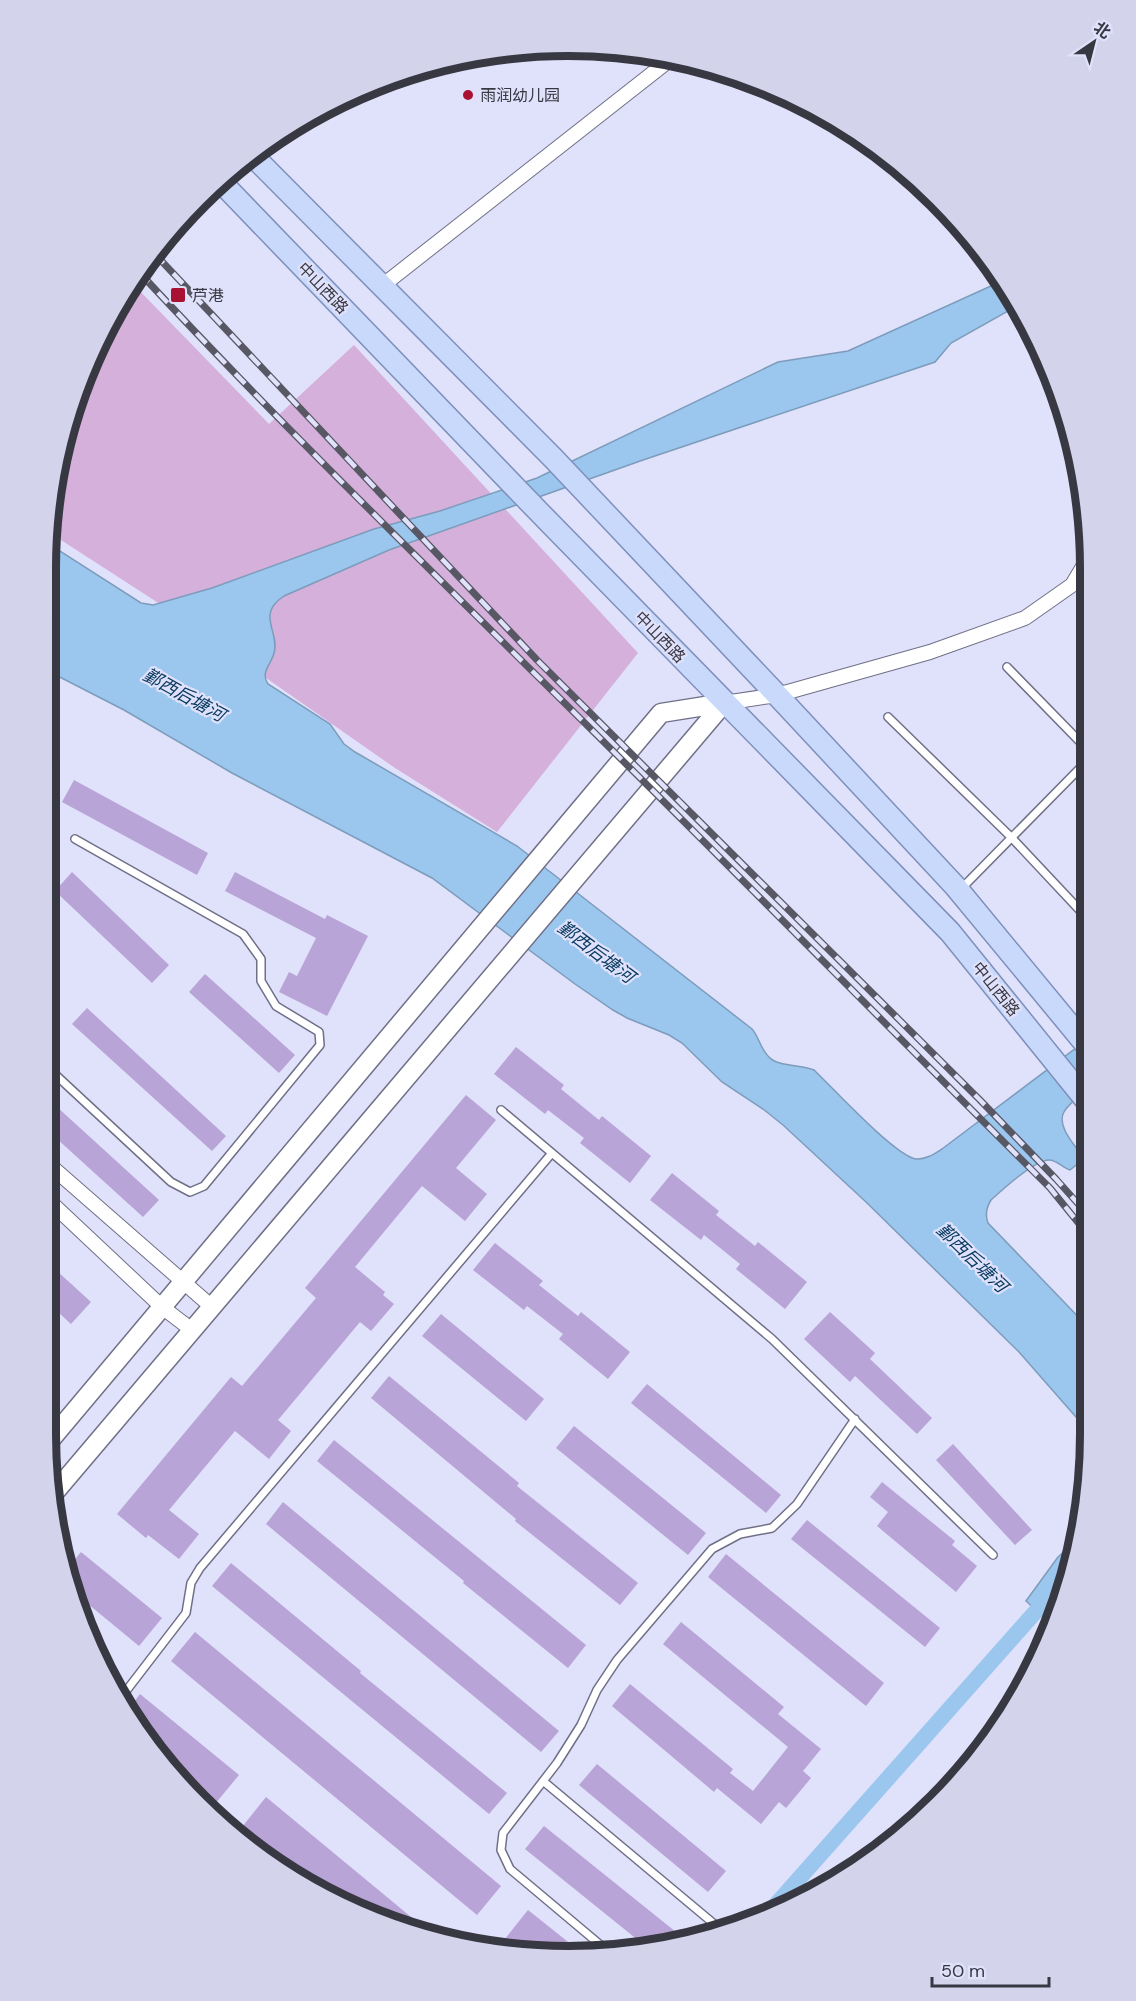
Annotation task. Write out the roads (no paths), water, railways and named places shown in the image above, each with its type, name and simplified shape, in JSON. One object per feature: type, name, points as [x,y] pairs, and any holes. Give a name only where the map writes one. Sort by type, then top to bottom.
[{"type":"main road","name":"中山西路","points":[[257,160],[554,459],[777,695],[959,891],[1080,1038]]},
{"type":"main road","name":"中山西路","points":[[226,187],[541,514],[950,932],[1080,1093]]},
{"type":"street","points":[[382,286],[664,64]]},
{"type":"street","points":[[56,1433],[661,713],[777,695],[930,652],[1025,618],[1072,585],[1080,572]]},
{"type":"street","points":[[59,1487],[724,702]]},
{"type":"street","points":[[56,1171],[212,1306]]},
{"type":"street","points":[[56,1207],[162,1307],[192,1330]]},
{"type":"lane","points":[[1007,667],[1080,741]]},
{"type":"lane","points":[[888,717],[1012,838],[1080,910]]},
{"type":"lane","points":[[959,891],[1080,769]]},
{"type":"lane","points":[[56,1075],[171,1182],[190,1192],[204,1186],[320,1045],[318,1032],[276,1006],[261,981],[261,959],[243,934],[75,839]]},
{"type":"lane","points":[[501,1110],[772,1339],[993,1555]]},
{"type":"lane","points":[[126,1692],[186,1613],[191,1583],[200,1568],[552,1153]]},
{"type":"lane","points":[[599,1944],[510,1869],[501,1851],[503,1833],[557,1763],[581,1725],[597,1690],[617,1660],[712,1549],[740,1534],[772,1528],[797,1504],[855,1419]]},
{"type":"lane","points":[[543,1781],[714,1924]]},
{"type":"water","name":"鄞西后塘河","points":[[995,284],[1011,310],[951,343],[935,362],[643,460],[389,550],[284,596],[275,604],[271,612],[270,620],[275,648],[265,676],[268,684],[330,724],[344,744],[355,752],[517,846],[752,1029],[769,1057],[784,1064],[814,1070],[879,1134],[906,1155],[923,1159],[942,1149],[1080,1045],[1080,1096],[1064,1112],[1062,1123],[1067,1135],[1080,1153],[1080,1162],[1070,1170],[1052,1160],[1035,1165],[991,1200],[986,1214],[988,1223],[1080,1319],[1080,1422],[1019,1352],[866,1202],[783,1125],[722,1082],[682,1043],[613,1010],[432,878],[232,773],[124,710],[56,675],[57,549],[141,603],[153,605],[212,588],[374,529],[440,511],[537,478],[778,362],[848,351]]},
{"type":"water","points":[[1067,1549],[1045,1618],[1026,1601],[1058,1557]]},
{"type":"waterway","points":[[781,1899],[1056,1589]]},
{"type":"railway","points":[[159,259],[537,660],[980,1100],[1080,1206]]},
{"type":"railway","points":[[145,278],[331,471],[1050,1188],[1080,1225]]},
{"type":"place","name":"雨润幼儿园","points":[[468,95]]},
{"type":"place","name":"芦港","points":[[178,295]]}]
